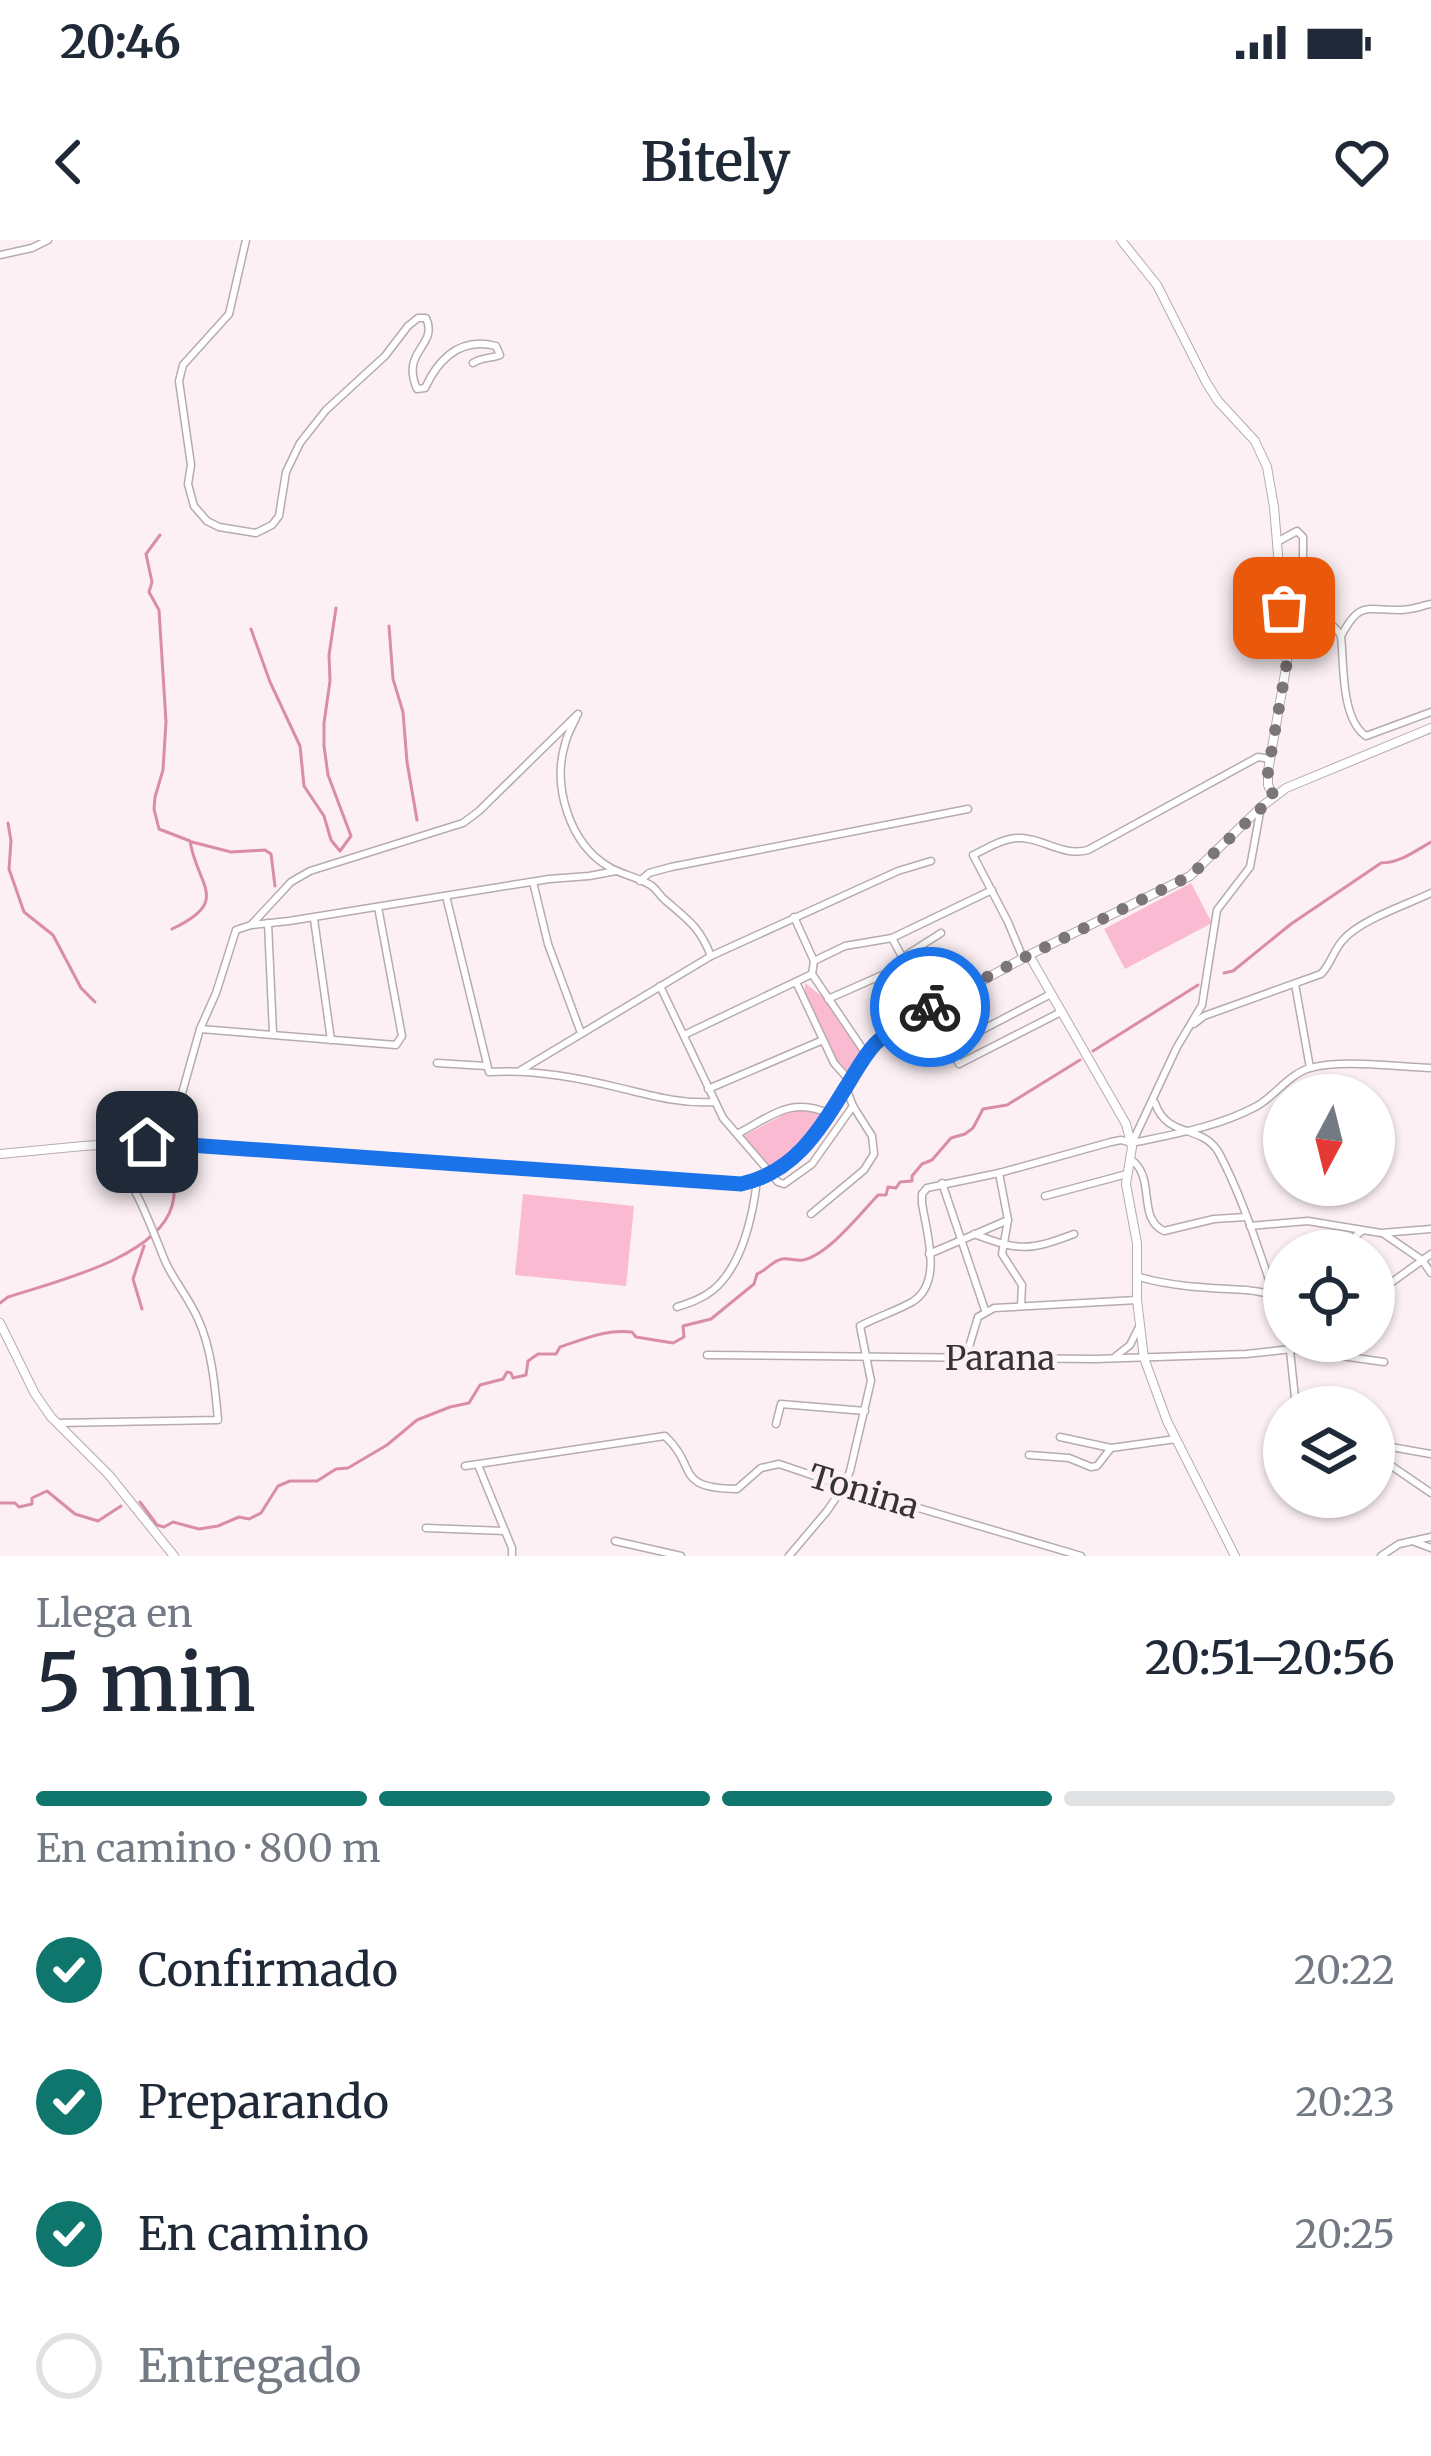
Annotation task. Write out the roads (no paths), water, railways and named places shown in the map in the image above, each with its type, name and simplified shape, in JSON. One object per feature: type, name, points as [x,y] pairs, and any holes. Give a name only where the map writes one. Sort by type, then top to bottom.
[{"type":"main road","points":[[1120,240],[1157,284],[1218,401],[1263,455],[1274,507],[1287,662],[1270,759],[1268,785],[1274,796]]},
{"type":"main road","points":[[0,1154],[147,1142],[724,1184],[757,1180],[805,1149],[866,1054],[891,1031],[1190,876],[1261,807],[1303,779],[1431,728]]},
{"type":"main road","points":[[1026,957],[1126,1124],[1132,1143],[1127,1174],[1137,1243],[1144,1358],[1176,1439],[1232,1554]]},
{"type":"main road","points":[[0,1323],[35,1394],[57,1424],[110,1474],[174,1556]]},
{"type":"street","points":[[0,255],[48,240]]},
{"type":"street","points":[[246,240],[229,314],[183,365],[179,381],[191,465],[188,484],[194,506],[207,521],[256,533],[272,525],[279,516],[286,472],[300,443],[326,410],[418,319],[426,318],[431,327],[414,359],[412,374],[418,389],[425,388],[434,369],[453,351],[496,346],[500,355],[473,363]]},
{"type":"street","points":[[1277,542],[1297,531],[1303,537],[1304,594],[1315,612],[1341,636],[1350,716],[1357,730],[1366,736],[1431,712]]},
{"type":"street","points":[[1341,636],[1356,612],[1365,608],[1409,610],[1431,604]]},
{"type":"street","points":[[251,925],[291,882],[310,871],[464,823],[578,714],[562,761],[565,805],[572,825],[591,853],[616,871],[651,886],[695,925],[711,956]]},
{"type":"street","points":[[1026,957],[973,855],[1022,838],[1078,853],[1258,757],[1270,759]]},
{"type":"street","points":[[1132,1143],[1205,997],[1217,910],[1250,867],[1261,807]]},
{"type":"street","points":[[640,881],[649,872],[671,867],[968,809]]},
{"type":"street","points":[[521,1070],[711,956],[932,861]]},
{"type":"street","points":[[147,1142],[177,1111],[236,930],[616,871]]},
{"type":"street","points":[[533,881],[548,944],[581,1033]]},
{"type":"street","points":[[814,961],[845,946],[892,938],[992,890]]},
{"type":"street","points":[[1189,1028],[1204,1016],[1325,970],[1344,938],[1431,892]]},
{"type":"street","points":[[446,896],[488,1072],[521,1070],[690,1104],[714,1102]]},
{"type":"street","points":[[200,1029],[396,1045],[402,1036],[378,907]]},
{"type":"street","points":[[314,917],[331,1040]]},
{"type":"street","points":[[794,917],[814,961],[812,974],[866,1054]]},
{"type":"street","points":[[268,923],[273,1035]]},
{"type":"street","points":[[828,999],[904,961],[941,933]]},
{"type":"street","points":[[892,938],[959,1064],[1061,1012]]},
{"type":"street","points":[[684,1035],[812,974]]},
{"type":"street","points":[[796,982],[848,1084],[853,1106],[872,1136],[874,1154],[864,1170],[811,1214]]},
{"type":"street","points":[[1294,984],[1310,1068]]},
{"type":"street","points":[[660,986],[714,1102],[771,1175],[784,1184],[812,1164],[853,1106]]},
{"type":"street","points":[[949,1047],[1051,994]]},
{"type":"street","points":[[708,1089],[824,1040]]},
{"type":"street","points":[[437,1063],[486,1066]]},
{"type":"street","points":[[789,1556],[844,1486],[871,1382],[860,1326],[920,1296],[926,1288],[931,1263],[922,1195],[927,1187],[1000,1173],[1111,1142],[1132,1143],[1202,1130],[1258,1105],[1310,1068],[1431,1068]]},
{"type":"street","points":[[1155,1098],[1163,1120],[1206,1139],[1218,1151],[1263,1263]]},
{"type":"street","points":[[737,1134],[791,1107],[813,1106],[830,1114]]},
{"type":"street","points":[[57,1424],[218,1420],[201,1326],[115,1156],[103,1144]]},
{"type":"street","points":[[1130,1160],[1140,1166],[1151,1222],[1157,1229],[1246,1217]]},
{"type":"street","points":[[1000,1173],[1008,1220],[1002,1254],[1022,1285],[1021,1306]]},
{"type":"street","points":[[1045,1196],[1127,1174]]},
{"type":"street","points":[[676,1307],[715,1289],[727,1275],[746,1233],[757,1180]]},
{"type":"street","points":[[942,1183],[986,1311]]},
{"type":"street","points":[[928,1254],[1008,1220]]},
{"type":"street","points":[[1250,1226],[1308,1221],[1357,1230]]},
{"type":"street","points":[[1395,1232],[1431,1229]]},
{"type":"street","points":[[974,1234],[1002,1246],[1031,1248],[1074,1234]]},
{"type":"street","points":[[1395,1242],[1422,1260],[1431,1273]]},
{"type":"street","points":[[1395,1280],[1431,1254]]},
{"type":"street","points":[[1138,1277],[1182,1287],[1263,1293]]},
{"type":"street","points":[[966,1357],[975,1323],[986,1311],[1137,1300]]},
{"type":"street","points":[[1110,1358],[1130,1345],[1139,1327]]},
{"type":"street","name":"Parana","points":[[707,1355],[1144,1358],[1263,1351]]},
{"type":"street","points":[[776,1424],[781,1404],[865,1411]]},
{"type":"street","name":"Tonina","points":[[464,1466],[660,1436],[672,1442],[687,1473],[703,1487],[736,1490],[761,1468],[779,1463],[1081,1556]]},
{"type":"street","points":[[1060,1437],[1111,1448],[1176,1439]]},
{"type":"street","points":[[1029,1455],[1070,1458],[1090,1467],[1097,1466],[1111,1448]]},
{"type":"street","points":[[1395,1448],[1431,1454]]},
{"type":"street","points":[[478,1465],[512,1556]]},
{"type":"street","points":[[1395,1468],[1431,1493]]},
{"type":"street","points":[[426,1528],[505,1532]]},
{"type":"street","points":[[1381,1556],[1389,1548],[1431,1537]]},
{"type":"street","points":[[615,1541],[681,1556]]},
{"type":"street","points":[[1412,1541],[1431,1548]]},
{"type":"waterway","points":[[160,535],[146,554],[152,582],[149,592],[159,610],[166,722],[154,809],[159,829],[190,841],[206,891],[201,910],[172,929]]},
{"type":"waterway","points":[[251,629],[300,746],[304,786],[340,851],[351,836],[328,775],[324,746],[336,608]]},
{"type":"waterway","points":[[389,626],[393,679],[403,712],[417,820]]},
{"type":"waterway","points":[[8,823],[9,869],[24,912],[53,935],[81,988],[95,1002]]},
{"type":"waterway","points":[[192,842],[231,852],[265,850],[271,854],[275,886]]},
{"type":"waterway","points":[[1224,973],[1381,863],[1401,859],[1431,842]]},
{"type":"waterway","points":[[1093,1051],[1198,985]]},
{"type":"waterway","points":[[140,1502],[157,1525],[164,1527],[173,1522],[199,1529],[239,1517],[249,1519],[261,1513],[278,1486],[317,1481],[336,1469],[348,1468],[417,1420],[469,1403],[480,1385],[503,1379],[507,1372],[513,1378],[526,1375],[528,1361],[538,1354],[556,1354],[560,1347],[613,1332],[673,1343],[684,1337],[683,1326],[711,1319],[775,1262],[803,1260],[823,1250],[878,1195],[886,1195],[888,1187],[896,1188],[900,1182],[912,1181],[922,1164],[932,1160],[951,1138],[973,1128],[983,1109],[1007,1105],[1080,1060]]},
{"type":"waterway","points":[[0,1303],[102,1265],[147,1240],[172,1206],[172,1168]]},
{"type":"waterway","points":[[142,1309],[133,1279],[144,1246]]},
{"type":"waterway","points":[[0,1503],[32,1504],[32,1498],[47,1491],[75,1514],[98,1521],[121,1506]]}]
